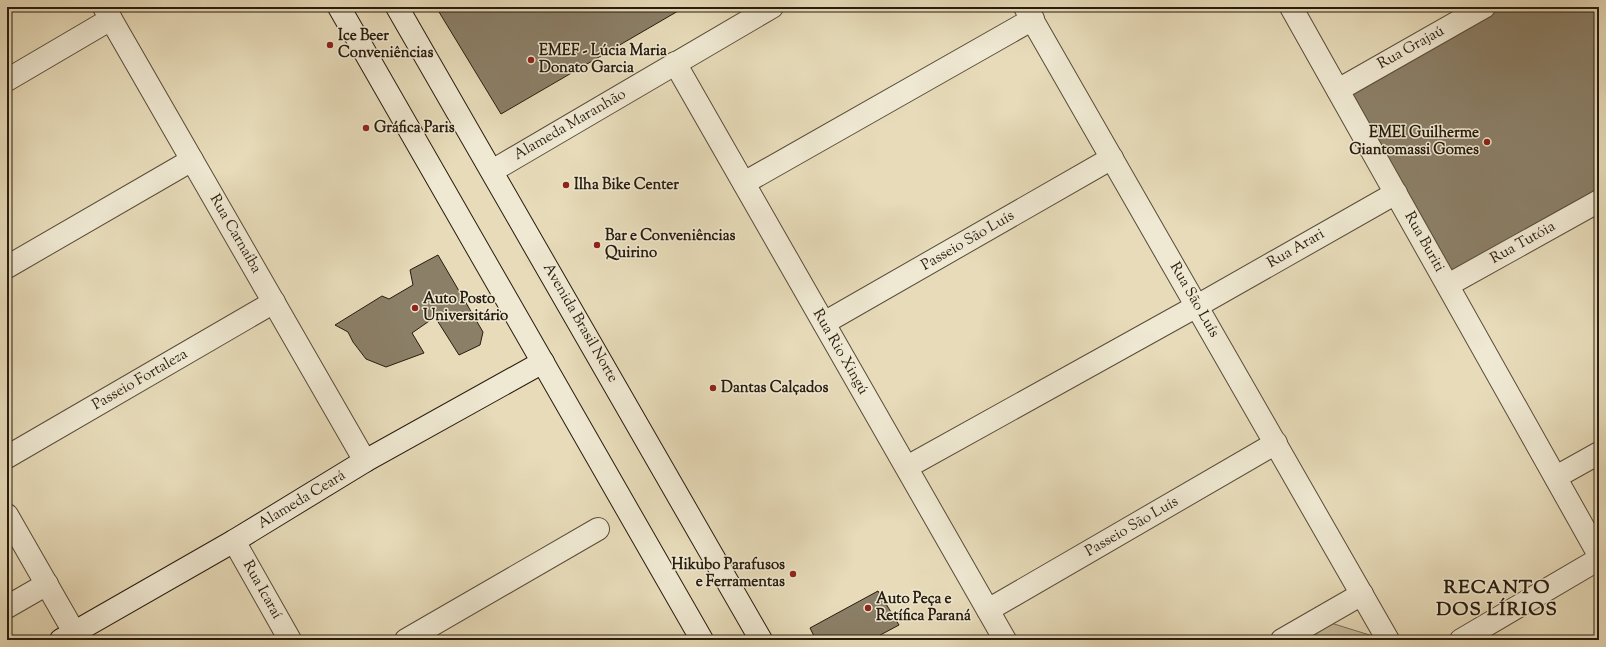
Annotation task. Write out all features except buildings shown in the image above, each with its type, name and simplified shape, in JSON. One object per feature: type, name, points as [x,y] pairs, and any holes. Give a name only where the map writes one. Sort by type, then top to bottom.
[{"type":"street","points":[[339,7],[544,362],[702,640]]},
{"type":"street","name":"Avenida Brasil Norte","points":[[397,7],[761,640]]},
{"type":"street","name":"Alameda Maranhão","points":[[492,171],[772,7]]},
{"type":"street","name":"Rua Buriti","points":[[1291,7],[1599,555]]},
{"type":"street","name":"Rua Grajaú","points":[[1338,90],[1484,7]]},
{"type":"street","points":[[7,80],[108,13]]},
{"type":"street","name":"Rua Carnaíba","points":[[108,13],[365,461]]},
{"type":"street","points":[[744,183],[1029,13]]},
{"type":"street","name":"Rua São Luís","points":[[1029,13],[1388,640]]},
{"type":"street","name":"Rua Rio Xingú","points":[[675,63],[1005,640]]},
{"type":"street","name":"Passeio São Luís","points":[[824,323],[1112,158]]},
{"type":"street","points":[[7,267],[192,160]]},
{"type":"street","name":"Rua Arari","points":[[1197,306],[1396,193]]},
{"type":"street","name":"Rua Tutóia","points":[[1448,285],[1599,202]]},
{"type":"street","name":"Passeio Fortaleza","points":[[7,458],[274,302]]},
{"type":"street","points":[[907,467],[1197,306]]},
{"type":"street","name":"Alameda Ceará","points":[[68,636],[234,541],[365,461],[544,362]]},
{"type":"street","name":"Passeio São Luís","points":[[988,610],[1276,443]]},
{"type":"street","points":[[1556,477],[1599,453]]},
{"type":"street","points":[[7,515],[47,584],[68,636]]},
{"type":"street","points":[[406,640],[598,529]]},
{"type":"street","name":"Rua Icaraí","points":[[234,541],[290,640]]},
{"type":"street","points":[[1461,640],[1599,559]]},
{"type":"street","points":[[7,607],[47,584]]},
{"type":"street","points":[[1282,640],[1362,594]]},
{"type":"shaded area","points":[[1331,623],[1376,637],[1378,640],[1299,640]]},
{"type":"place","name":"Ice Beer Conveniências","points":[[330,45]]},
{"type":"place","name":"EMEF - Lúcia Maria Donato Garcia","points":[[531,60]]},
{"type":"place","name":"Gráfica Paris","points":[[366,128]]},
{"type":"place","name":"EMEI Guilherme Giantomassi Gomes","points":[[1487,142]]},
{"type":"place","name":"Ilha Bike Center","points":[[566,185]]},
{"type":"place","name":"Bar e Conveniências Quirino","points":[[597,245]]},
{"type":"place","name":"Auto Posto Universitário","points":[[415,308]]},
{"type":"place","name":"Dantas Calçados","points":[[713,388]]},
{"type":"place","name":"Hikubo Parafusos e Ferramentas","points":[[793,574]]},
{"type":"place","name":"Auto Peça e Retífica Paraná","points":[[868,608]]},
{"type":"district","name":"RECANTO DOS LÍRIOS","points":[[1497,599]]}]
